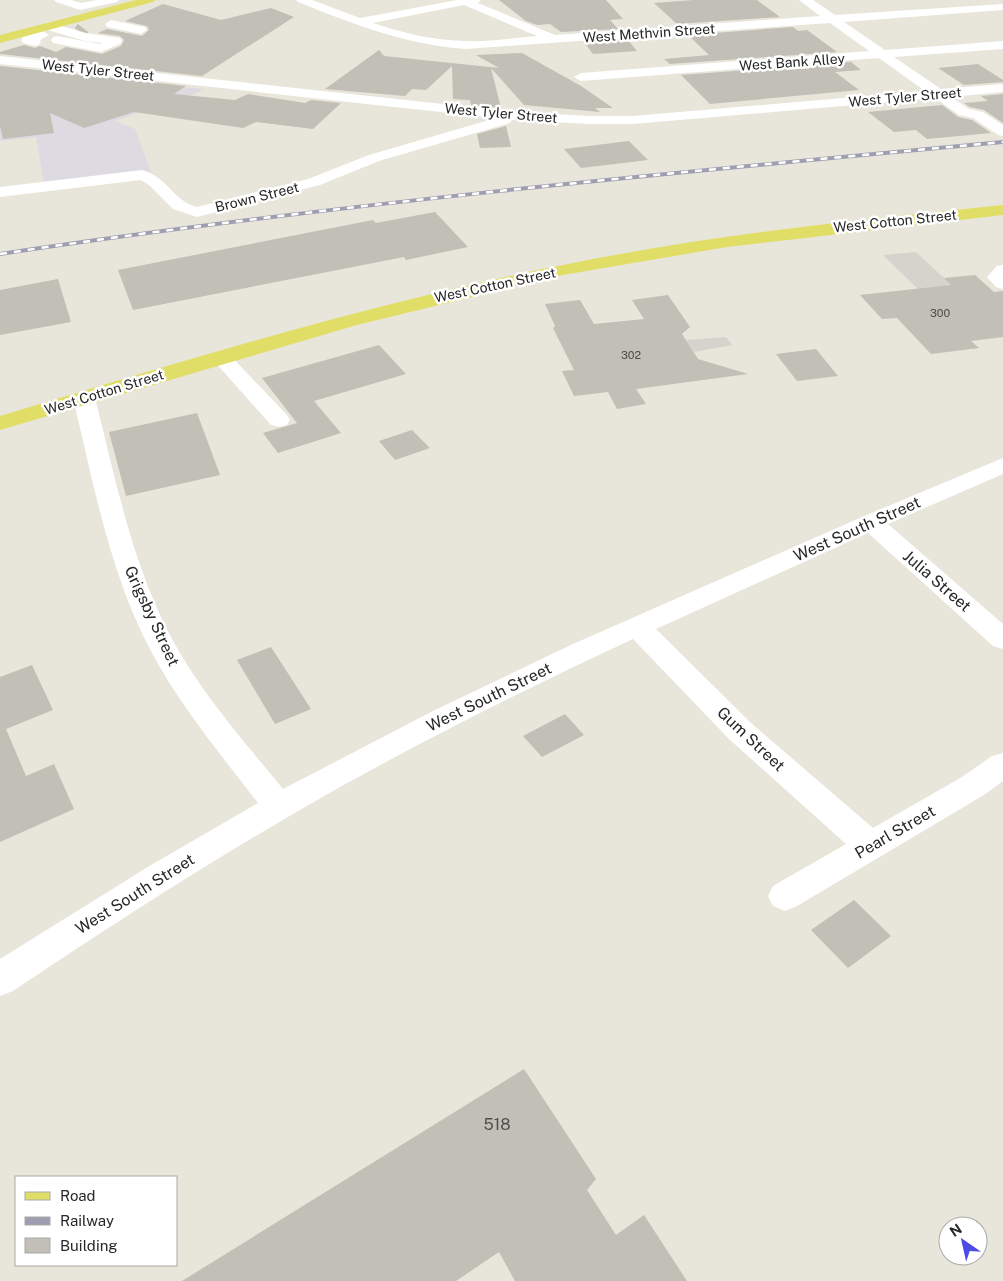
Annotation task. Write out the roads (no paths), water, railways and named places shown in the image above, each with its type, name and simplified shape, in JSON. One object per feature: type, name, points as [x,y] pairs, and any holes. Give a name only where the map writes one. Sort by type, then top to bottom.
[{"type":"main road","points":[[6,38],[63,34],[112,5],[149,0]]},
{"type":"main road","name":"West Cotton Street","points":[[0,423],[310,331],[431,299],[602,263],[764,237],[1003,210]]},
{"type":"street","points":[[60,0],[80,7],[97,4],[112,5]]},
{"type":"street","name":"West Methvin Street","points":[[302,0],[400,36],[444,44],[479,45],[1003,7]]},
{"type":"street","points":[[805,0],[964,112],[961,116],[1001,141]]},
{"type":"street","points":[[358,22],[470,1],[556,40]]},
{"type":"street","points":[[9,73],[33,64],[63,34],[111,24]]},
{"type":"street","points":[[6,38],[63,34],[111,24],[141,30]]},
{"type":"street","name":"West Bank Alley","points":[[581,77],[1003,45]]},
{"type":"street","name":"West Tyler Street","points":[[0,60],[517,116],[633,120],[1003,88]]},
{"type":"street","points":[[58,75],[74,68]]},
{"type":"street","points":[[90,82],[114,72]]},
{"type":"street","name":"Brown Street","points":[[0,192],[142,175],[150,178],[182,209],[197,212],[314,182],[374,158],[517,116]]},
{"type":"street","points":[[1003,270],[996,277],[1003,283]]},
{"type":"street","points":[[221,357],[279,420]]},
{"type":"street","name":"Grigsby Street","points":[[84,398],[119,540],[156,634],[180,676],[211,721],[279,806]]},
{"type":"street","name":"West South Street","points":[[0,979],[136,892],[279,806],[441,720],[637,626],[1003,465]]},
{"type":"street","name":"Julia Street","points":[[871,522],[1003,639]]},
{"type":"street","name":"Gum Street","points":[[637,626],[740,731],[871,846]]},
{"type":"street","name":"Pearl Street","points":[[785,896],[973,786],[1003,765]]},
{"type":"tunnel","points":[[80,32],[83,28]]},
{"type":"railway","points":[[0,254],[125,236],[375,205],[626,178],[1003,142]]}]
